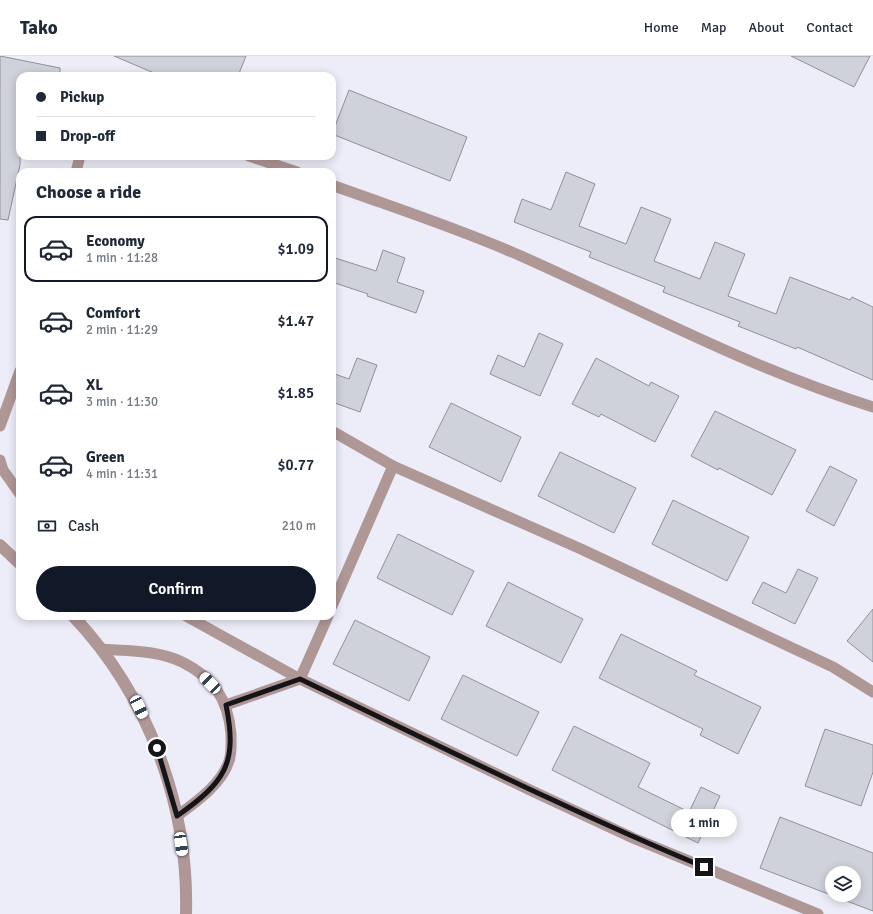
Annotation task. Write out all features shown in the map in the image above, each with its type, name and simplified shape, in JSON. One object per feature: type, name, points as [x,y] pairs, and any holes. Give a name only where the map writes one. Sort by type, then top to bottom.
[{"type":"street","points":[[0,545],[16,560]]},
{"type":"street","points":[[76,620],[113,665],[139,707],[153,737],[177,816],[183,858],[186,914]]},
{"type":"lane","points":[[261,160],[285,168]]},
{"type":"lane","points":[[336,187],[520,256],[668,325],[778,373],[873,407]]},
{"type":"lane","points":[[0,426],[16,382]]},
{"type":"lane","points":[[336,433],[393,466],[755,629],[833,667],[873,692]]},
{"type":"lane","points":[[0,460],[3,470],[16,488]]},
{"type":"lane","points":[[336,597],[393,466]]},
{"type":"lane","points":[[193,620],[300,679],[633,838],[818,914]]},
{"type":"lane","points":[[226,705],[300,679],[326,620]]},
{"type":"lane","points":[[101,649],[158,654],[182,662],[203,676],[217,690],[226,705],[232,746],[229,762],[222,774],[200,800],[177,816]]},
{"type":"building","points":[[0,56],[60,68],[60,72],[16,72],[16,160],[20,160],[20,165],[19,168],[16,168],[16,183],[8,220],[0,219]]},
{"type":"building","points":[[114,56],[246,56],[240,72],[152,72]]},
{"type":"building","points":[[791,56],[870,56],[854,87]]},
{"type":"building","points":[[349,90],[467,137],[450,181],[336,136],[336,124]]},
{"type":"building","points":[[566,172],[595,184],[579,226],[626,244],[641,207],[671,219],[654,261],[700,279],[715,242],[745,254],[728,296],[776,314],[790,277],[850,300],[852,297],[873,307],[873,380],[797,347],[796,349],[738,326],[740,322],[663,292],[665,287],[589,257],[591,252],[514,222],[522,199],[551,210]]},
{"type":"building","points":[[383,250],[405,258],[397,282],[424,291],[416,313],[336,283],[336,258],[376,271]]},
{"type":"building","points":[[539,333],[563,344],[540,396],[490,374],[498,355],[524,367]]},
{"type":"building","points":[[357,358],[377,365],[360,412],[336,403],[336,374],[349,379]]},
{"type":"building","points":[[596,358],[649,386],[651,382],[679,396],[655,442],[601,414],[599,417],[572,404]]},
{"type":"building","points":[[451,403],[521,437],[501,482],[429,447]]},
{"type":"building","points":[[715,411],[796,450],[772,495],[719,468],[718,470],[691,456]]},
{"type":"building","points":[[560,452],[636,488],[614,533],[538,496]]},
{"type":"building","points":[[830,466],[857,480],[834,526],[806,511]]},
{"type":"building","points":[[673,500],[749,537],[727,581],[652,544]]},
{"type":"building","points":[[398,534],[474,571],[452,615],[377,578]]},
{"type":"building","points":[[798,569],[818,578],[795,624],[752,603],[763,582],[786,593]]},
{"type":"building","points":[[508,582],[583,619],[561,663],[486,626]]},
{"type":"building","points":[[873,609],[873,662],[847,641]]},
{"type":"building","points":[[355,620],[430,657],[409,701],[333,664]]},
{"type":"building","points":[[621,634],[697,671],[694,675],[761,707],[738,754],[700,735],[703,729],[599,678]]},
{"type":"building","points":[[463,675],[539,712],[517,756],[441,719]]},
{"type":"building","points":[[574,726],[650,763],[638,787],[689,812],[701,787],[720,796],[698,843],[552,770]]},
{"type":"building","points":[[825,729],[873,745],[873,772],[861,806],[805,786]]},
{"type":"building","points":[[780,817],[873,853],[873,911],[849,902],[861,902],[861,866],[825,866],[825,893],[760,868]]},
{"type":"route","points":[[157,748],[177,816],[200,800],[222,774],[229,762],[232,746],[230,724],[226,705],[300,679],[633,838],[704,867]]}]
